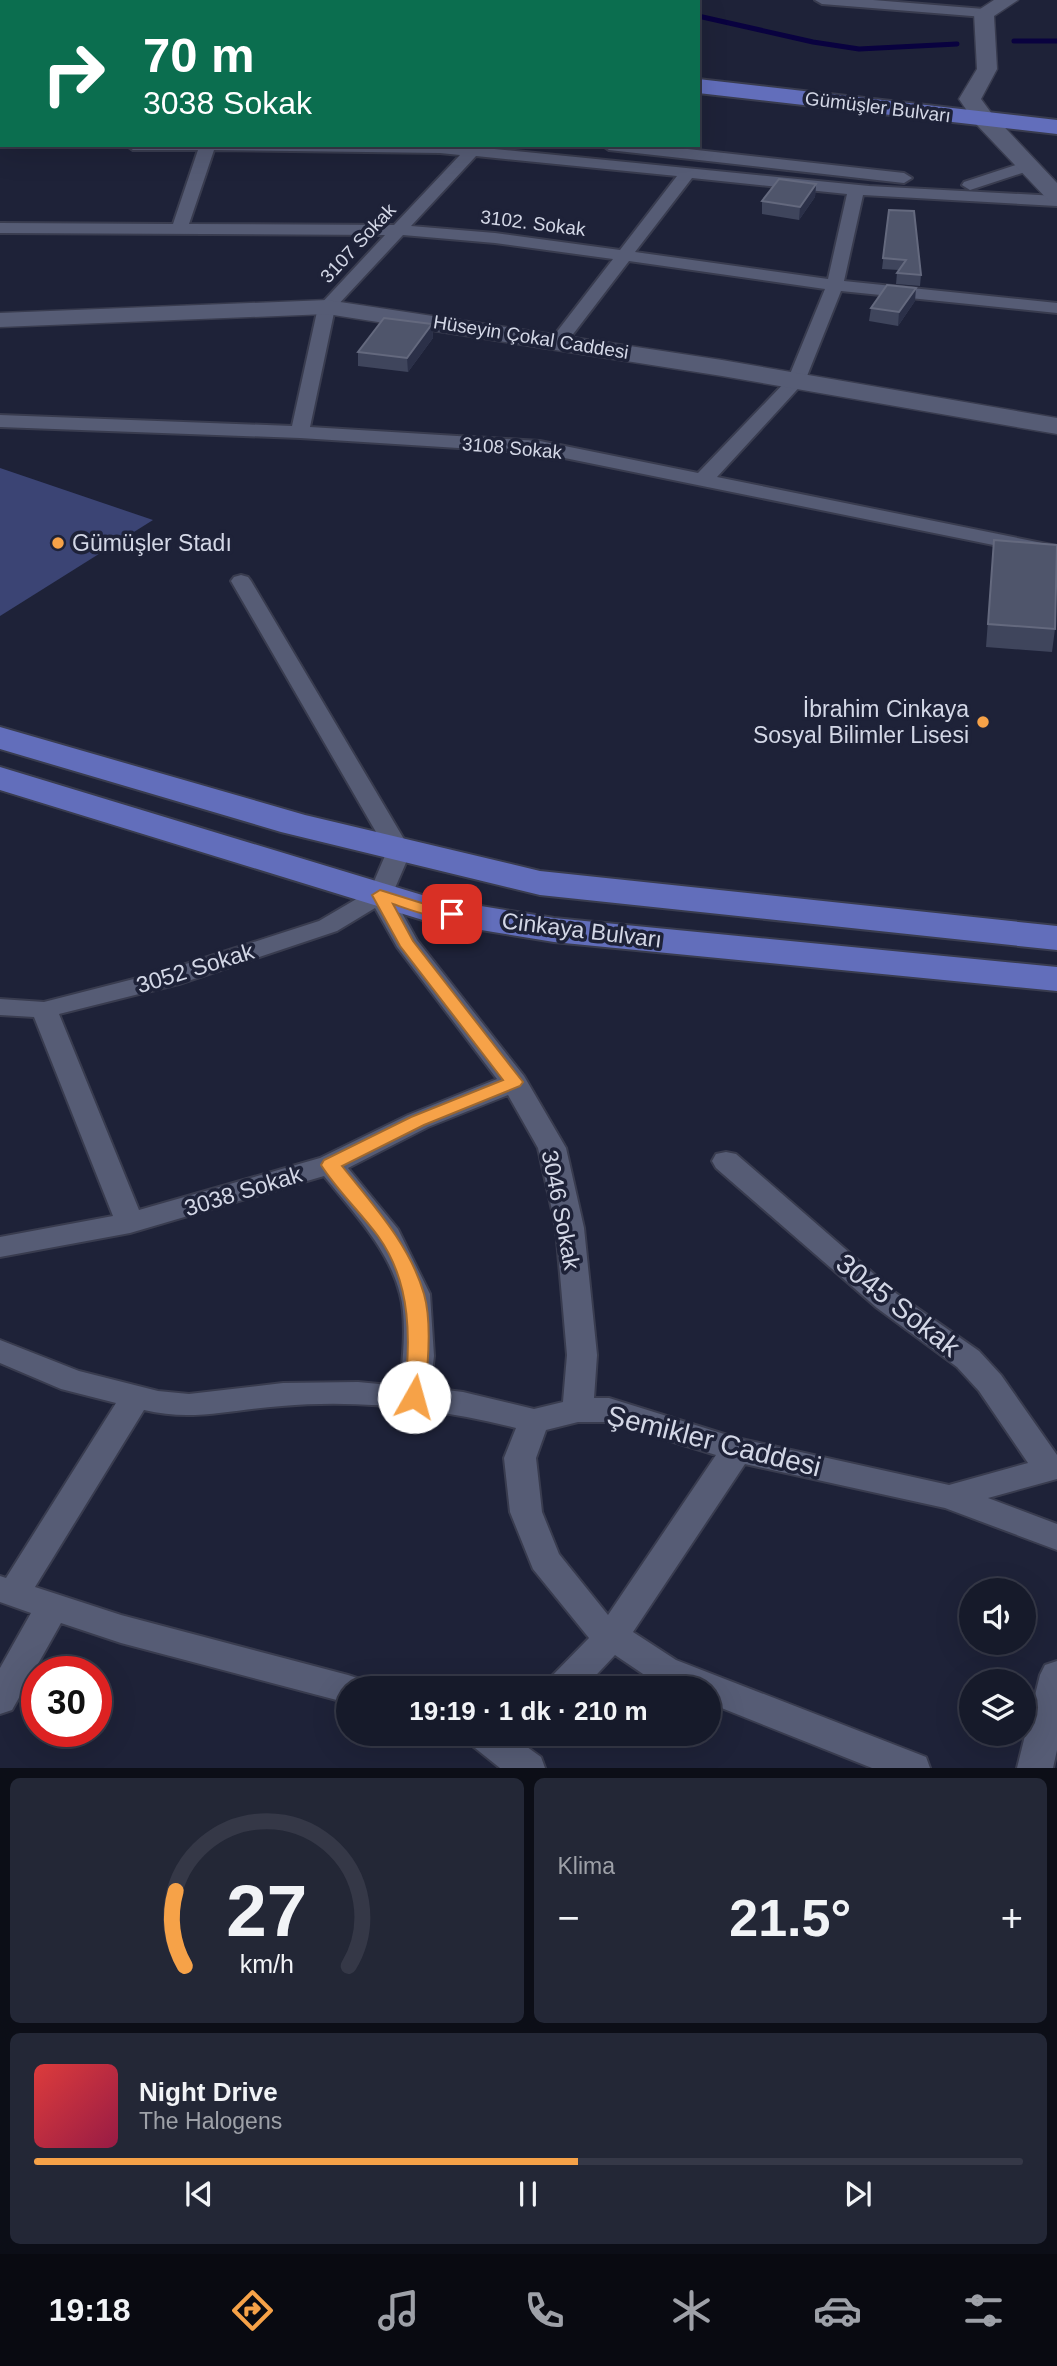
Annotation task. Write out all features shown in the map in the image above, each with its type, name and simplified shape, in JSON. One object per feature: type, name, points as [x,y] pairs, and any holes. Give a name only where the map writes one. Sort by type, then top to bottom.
[{"type":"main road","name":"Gümüşler Bulvarı","points":[[700,74],[806,87],[970,99],[1057,110]]},
{"type":"main road","name":"Gümüşler Bulvarı","points":[[700,86],[1057,127]]},
{"type":"main road","name":"Cinkaya Bulvarı","points":[[0,738],[294,824],[540,883],[1057,938]]},
{"type":"main road","name":"Cinkaya Bulvarı","points":[[0,778],[426,909],[554,930],[1057,979]]},
{"type":"street","points":[[822,0],[984,13],[1008,0]]},
{"type":"street","points":[[984,13],[987,69],[970,99],[984,119],[1057,197]]},
{"type":"street","points":[[179,229],[200,173],[206,147]]},
{"type":"street","points":[[323,147],[475,148],[687,174],[856,190],[1057,197]]},
{"type":"street","points":[[627,147],[1057,197]]},
{"type":"street","name":"3107 Sokak","points":[[300,432],[327,307],[475,148]]},
{"type":"street","points":[[970,185],[1028,166]]},
{"type":"street","points":[[558,341],[687,174]]},
{"type":"street","points":[[704,480],[796,381],[835,285],[856,190]]},
{"type":"street","name":"3102. Sokak","points":[[0,228],[400,230],[495,238],[835,285],[1057,308]]},
{"type":"street","name":"Hüseyin Çokal Caddesi","points":[[0,320],[327,307],[558,341],[1057,426]]},
{"type":"street","name":"3108 Sokak","points":[[0,421],[300,432],[540,447],[1057,552]]},
{"type":"street","points":[[241,581],[399,851],[380,895]]},
{"type":"street","name":"3052 Sokak","points":[[0,1007],[44,1010],[170,978],[328,926],[380,895]]},
{"type":"street","name":"3046 Sokak","points":[[380,895],[406,942],[514,1082],[552,1148],[570,1228],[582,1354],[579,1410]]},
{"type":"street","points":[[44,1010],[130,1223]]},
{"type":"street","name":"3038 Sokak","points":[[0,1247],[130,1223],[330,1165],[418,1121],[514,1082]]},
{"type":"street","name":"3045 Sokak","points":[[726,1161],[887,1301],[968,1359],[990,1383],[1053,1468]]},
{"type":"street","points":[[330,1165],[388,1236],[415,1294],[419,1356],[414,1397]]},
{"type":"street","name":"Şemikler Caddesi","points":[[0,1351],[72,1381],[189,1406],[283,1394],[358,1392],[463,1403],[534,1421],[579,1410],[609,1410],[737,1450],[948,1497],[1053,1468]]},
{"type":"street","points":[[137,1396],[7,1591],[121,1629],[336,1686]]},
{"type":"street","points":[[534,1421],[520,1458],[526,1512],[545,1560],[596,1625],[664,1670],[914,1768]]},
{"type":"street","points":[[574,1676],[612,1636],[737,1450]]},
{"type":"street","points":[[948,1497],[1057,1537]]},
{"type":"street","points":[[0,1700],[52,1607]]},
{"type":"street","points":[[1035,1768],[1057,1675]]},
{"type":"shaded area","name":"Gümüşler Stadı","points":[[0,468],[153,520],[0,616]]},
{"type":"building","points":[[779,179],[816,184],[800,207],[762,201]]},
{"type":"building","points":[[889,210],[914,211],[921,275],[897,273],[906,260],[883,258]]},
{"type":"building","points":[[887,285],[916,288],[899,312],[871,308]]},
{"type":"building","points":[[384,318],[432,324],[407,358],[358,352]]},
{"type":"building","points":[[994,540],[1057,545],[1055,629],[988,624]]},
{"type":"waterway","points":[[700,16],[813,42],[859,49],[957,44]]},
{"type":"waterway","points":[[1014,41],[1057,41]]},
{"type":"place","name":"Gümüşler Stadı","points":[[58,543]]},
{"type":"place","name":"İbrahim Cinkaya Sosyal Bilimler Lisesi","points":[[983,722]]},
{"type":"route","points":[[414,1397],[419,1356],[415,1294],[388,1236],[330,1165],[418,1121],[514,1082],[406,942],[380,895],[452,914]]}]
